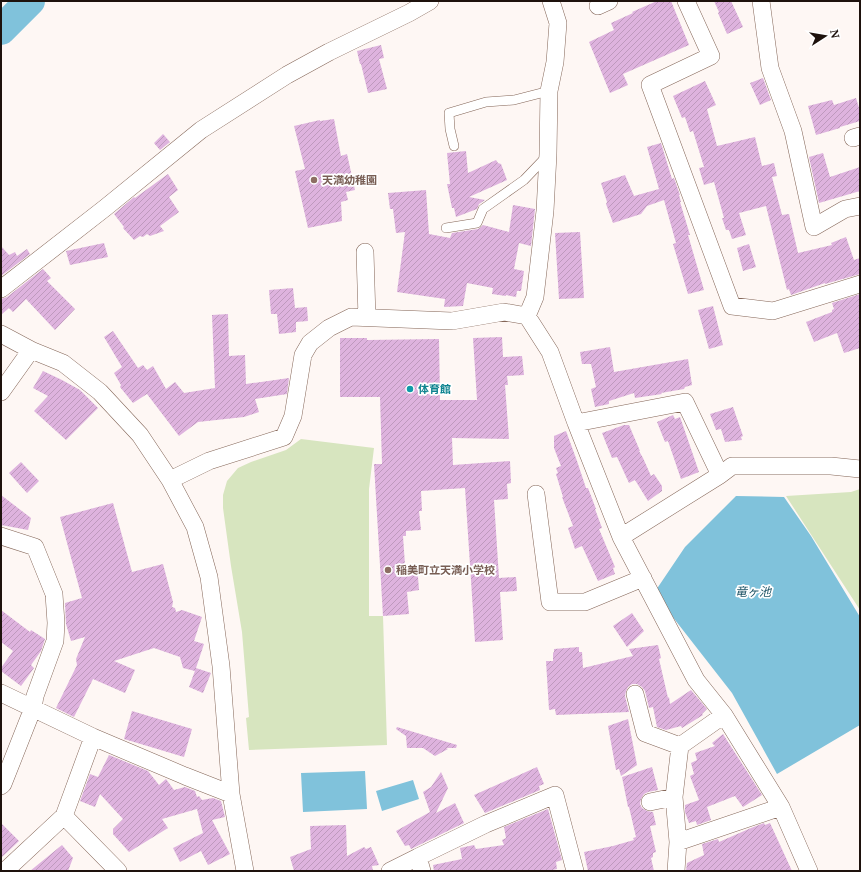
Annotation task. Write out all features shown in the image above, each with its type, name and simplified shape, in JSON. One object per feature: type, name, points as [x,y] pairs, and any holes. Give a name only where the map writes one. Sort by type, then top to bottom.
[{"type":"street","points":[[1,289],[202,130],[294,71],[430,1]]},
{"type":"street","points":[[527,316],[535,297],[545,211],[549,91],[555,62],[558,23],[551,1]]},
{"type":"street","points":[[686,1],[710,56],[650,85],[732,306],[773,311],[860,284]]},
{"type":"street","points":[[761,1],[770,68],[793,131],[814,227],[845,210],[860,206]]},
{"type":"street","points":[[365,252],[367,318]]},
{"type":"street","points":[[170,480],[209,461],[284,437],[293,416],[303,355],[310,343],[329,328],[351,317],[452,321],[504,312],[527,316],[550,352],[576,423],[621,536],[696,680],[724,715],[781,807],[809,871]]},
{"type":"street","points":[[1,334],[31,350],[63,363],[100,392],[140,435],[170,480],[195,526],[209,577],[221,666],[231,794],[245,871]]},
{"type":"street","points":[[1,392],[31,350]]},
{"type":"street","points":[[576,423],[685,402],[720,475]]},
{"type":"street","points":[[621,536],[720,475],[732,466],[831,466],[860,469]]},
{"type":"street","points":[[536,494],[550,602],[585,602],[643,578]]},
{"type":"street","points":[[1,536],[35,547],[54,594],[56,623],[55,641],[35,696],[33,708],[4,784],[1,786]]},
{"type":"street","points":[[1,693],[93,737],[231,794]]},
{"type":"street","points":[[635,694],[645,733],[680,746]]},
{"type":"street","points":[[676,871],[678,842],[674,798],[680,746],[724,715]]},
{"type":"street","points":[[6,871],[64,816],[93,737]]},
{"type":"street","points":[[390,871],[420,864],[486,824],[555,795],[575,871]]},
{"type":"street","points":[[650,802],[674,798]]},
{"type":"street","points":[[678,842],[781,807]]},
{"type":"street","points":[[64,816],[118,871]]},
{"type":"lane","points":[[454,146],[450,129],[449,113],[486,102],[514,100],[549,91]]},
{"type":"lane","points":[[446,228],[476,223],[482,209],[524,180],[548,154]]},
{"type":"green space","points":[[301,439],[374,448],[369,489],[369,616],[383,616],[387,745],[249,750],[246,718],[249,717],[242,632],[231,566],[223,508],[223,495],[227,481],[238,468],[286,450]]},
{"type":"green space","points":[[860,489],[860,610],[786,496],[851,492]]},
{"type":"water","name":"竜ヶ池","points":[[736,496],[784,497],[811,536],[860,617],[860,725],[777,774],[732,693],[654,593],[685,547]]},
{"type":"water","points":[[365,771],[367,809],[303,812],[301,773]]},
{"type":"water","points":[[413,780],[419,799],[382,811],[376,791]]},
{"type":"building","points":[[657,1],[671,1],[689,45],[623,74],[628,85],[610,93],[589,42],[614,30],[611,23]]},
{"type":"building","points":[[714,1],[731,1],[743,27],[727,34]]},
{"type":"building","points":[[381,45],[384,58],[379,59],[387,89],[368,93],[357,51]]},
{"type":"building","points":[[763,78],[771,100],[760,105],[750,83]]},
{"type":"building","points":[[705,81],[716,105],[707,109],[717,146],[755,137],[762,166],[774,163],[777,176],[772,177],[782,215],[789,214],[798,253],[832,245],[831,243],[846,237],[854,260],[860,258],[860,274],[825,283],[791,295],[789,289],[787,290],[766,206],[739,213],[746,235],[732,239],[729,230],[726,230],[722,218],[724,218],[714,182],[704,185],[699,168],[704,167],[693,131],[690,132],[685,117],[682,118],[673,96]]},
{"type":"building","points":[[856,98],[860,111],[860,121],[816,135],[808,106],[832,100],[834,105]]},
{"type":"building","points":[[334,119],[341,156],[347,154],[355,190],[346,192],[348,200],[341,202],[342,221],[308,228],[295,171],[305,169],[294,126],[320,120]]},
{"type":"building","points":[[163,134],[170,142],[160,150],[154,143]]},
{"type":"building","points":[[661,143],[672,179],[674,178],[680,195],[680,202],[690,235],[688,235],[704,290],[688,294],[673,244],[676,243],[664,200],[647,206],[641,214],[613,223],[606,204],[607,202],[601,183],[625,175],[634,196],[659,189],[647,147]]},
{"type":"building","points":[[466,151],[468,173],[496,160],[501,164],[507,180],[469,197],[485,200],[479,204],[477,209],[456,217],[454,208],[452,208],[447,184],[450,184],[447,153]]},
{"type":"building","points":[[823,153],[830,177],[860,167],[860,191],[819,203],[809,157]]},
{"type":"building","points":[[168,174],[178,190],[169,197],[179,212],[160,226],[164,231],[150,236],[147,234],[143,237],[140,236],[134,240],[123,228],[124,227],[114,214],[134,197],[135,198]]},
{"type":"building","points":[[426,190],[429,234],[450,238],[452,233],[478,229],[483,225],[509,232],[513,205],[535,209],[531,246],[519,243],[514,269],[524,271],[521,291],[517,291],[516,297],[492,294],[493,288],[467,283],[463,306],[444,307],[445,299],[397,292],[405,232],[396,233],[393,209],[390,209],[388,193]]},
{"type":"building","points":[[580,232],[584,298],[559,299],[555,233]]},
{"type":"building","points":[[104,243],[108,257],[70,265],[66,251]]},
{"type":"building","points":[[749,244],[756,267],[743,271],[737,248]]},
{"type":"building","points":[[1,246],[9,255],[15,252],[17,256],[27,249],[30,254],[1,276]]},
{"type":"building","points":[[43,269],[51,278],[47,281],[75,309],[55,330],[26,299],[13,312],[9,308],[1,315],[1,299],[7,297]]},
{"type":"building","points":[[293,288],[295,308],[307,307],[308,321],[296,322],[296,332],[279,334],[277,314],[271,314],[269,290]]},
{"type":"building","points":[[860,294],[860,348],[844,353],[837,333],[814,342],[806,322],[832,312],[834,309],[832,303]]},
{"type":"building","points":[[713,306],[723,345],[709,349],[698,310]]},
{"type":"building","points":[[228,314],[229,356],[245,355],[246,384],[289,378],[287,394],[255,399],[259,412],[244,417],[198,422],[179,436],[147,394],[133,403],[120,387],[121,385],[114,373],[122,367],[104,337],[113,331],[138,368],[143,365],[147,370],[153,366],[166,389],[175,382],[184,393],[215,388],[212,315]]},
{"type":"building","points":[[502,337],[503,357],[522,356],[524,375],[507,376],[508,385],[505,385],[509,439],[452,438],[453,465],[510,461],[511,483],[507,484],[508,499],[494,500],[499,578],[516,577],[517,591],[500,592],[503,640],[475,642],[465,488],[421,491],[422,511],[419,511],[421,530],[406,531],[406,536],[403,536],[405,565],[417,564],[419,590],[407,592],[409,614],[383,616],[374,464],[382,464],[380,397],[340,397],[340,338],[367,338],[367,340],[439,339],[440,400],[477,400],[473,338]]},
{"type":"building","points":[[610,347],[614,372],[688,359],[692,385],[685,387],[684,389],[635,398],[634,393],[609,401],[609,404],[595,407],[591,389],[596,387],[591,364],[582,364],[580,352]]},
{"type":"building","points":[[43,371],[80,390],[98,408],[66,440],[34,411],[48,396],[33,388]]},
{"type":"building","points":[[733,407],[743,436],[741,437],[742,440],[725,442],[721,429],[716,430],[710,414]]},
{"type":"building","points":[[673,415],[675,419],[680,417],[699,472],[681,479],[668,441],[665,442],[657,422]]},
{"type":"building","points":[[624,425],[629,425],[651,476],[654,474],[662,486],[662,491],[648,501],[635,480],[629,483],[617,457],[612,458],[602,433]]},
{"type":"building","points":[[566,431],[586,488],[588,488],[596,509],[602,528],[599,529],[615,567],[613,568],[615,574],[598,581],[582,546],[575,549],[568,528],[573,526],[562,497],[556,474],[558,473],[556,468],[561,466],[554,448],[554,436]]},
{"type":"building","points":[[21,462],[39,481],[27,493],[9,473]]},
{"type":"building","points":[[1,495],[31,518],[28,530],[1,525]]},
{"type":"building","points":[[113,503],[132,572],[163,564],[173,602],[172,607],[175,608],[176,612],[182,610],[202,617],[194,641],[204,644],[195,671],[183,668],[180,657],[154,648],[114,661],[135,670],[125,693],[93,679],[74,717],[56,708],[77,665],[76,659],[85,637],[71,641],[66,624],[65,603],[82,598],[60,517]]},
{"type":"building","points":[[1,610],[30,632],[31,630],[45,639],[41,651],[31,665],[34,668],[21,686],[1,671],[1,668],[13,651],[1,642]]},
{"type":"building","points":[[632,613],[644,631],[627,647],[613,626]]},
{"type":"building","points":[[658,645],[661,658],[659,659],[670,704],[691,690],[707,709],[702,714],[703,715],[682,728],[681,726],[666,730],[657,727],[653,707],[649,708],[645,691],[637,684],[632,684],[626,691],[625,696],[629,712],[556,715],[555,709],[549,710],[546,661],[553,661],[554,649],[579,647],[579,652],[582,652],[583,668],[633,656],[629,649]]},
{"type":"building","points":[[196,668],[211,673],[203,693],[189,687]]},
{"type":"building","points":[[132,711],[192,729],[184,757],[124,739]]},
{"type":"building","points":[[628,719],[637,765],[621,776],[619,769],[616,770],[608,726]]},
{"type":"building","points":[[397,727],[457,745],[456,748],[446,748],[448,749],[435,756],[423,748],[407,748],[406,736],[396,729]]},
{"type":"building","points":[[723,734],[762,795],[743,807],[735,796],[707,807],[711,820],[697,825],[696,821],[689,823],[685,812],[685,805],[699,800],[690,776],[694,774],[691,763],[697,760],[695,753],[715,746],[712,743]]},
{"type":"building","points":[[109,755],[148,771],[159,785],[166,779],[174,790],[185,787],[195,791],[197,797],[199,796],[202,800],[213,798],[221,801],[225,817],[212,820],[230,854],[208,865],[201,851],[180,862],[173,848],[203,833],[197,809],[162,819],[168,828],[129,852],[113,834],[113,829],[123,819],[100,794],[95,807],[80,801],[90,774],[98,777]]},
{"type":"building","points":[[537,767],[544,784],[539,786],[540,790],[485,813],[474,795]]},
{"type":"building","points":[[652,767],[658,790],[644,794],[640,804],[642,808],[653,812],[656,825],[650,826],[656,852],[653,853],[653,857],[651,858],[654,871],[588,871],[584,852],[634,840],[633,838],[636,837],[622,777]]},
{"type":"building","points":[[441,772],[448,788],[436,813],[455,803],[464,823],[411,849],[409,845],[405,846],[396,831],[430,812],[423,792],[431,787]]},
{"type":"building","points":[[548,809],[562,860],[556,862],[557,869],[548,871],[434,871],[433,865],[462,859],[460,848],[474,845],[476,849],[504,845],[502,840],[506,838],[504,827]]},
{"type":"building","points":[[1,823],[19,841],[1,858]]},
{"type":"building","points":[[764,823],[765,825],[770,823],[792,871],[686,871],[687,863],[704,855],[702,844],[718,839],[719,842]]},
{"type":"building","points":[[346,825],[347,856],[364,847],[366,849],[371,847],[379,865],[372,866],[373,871],[294,871],[290,857],[311,849],[310,826]]},
{"type":"building","points":[[62,845],[73,858],[68,871],[30,871]]},
{"type":"waterway","points":[[1,30],[30,1]]},
{"type":"place","name":"天満幼稚園","points":[[314,180]]},
{"type":"place","name":"体育館","points":[[410,389]]},
{"type":"place","name":"稲美町立天満小学校","points":[[388,570]]}]
